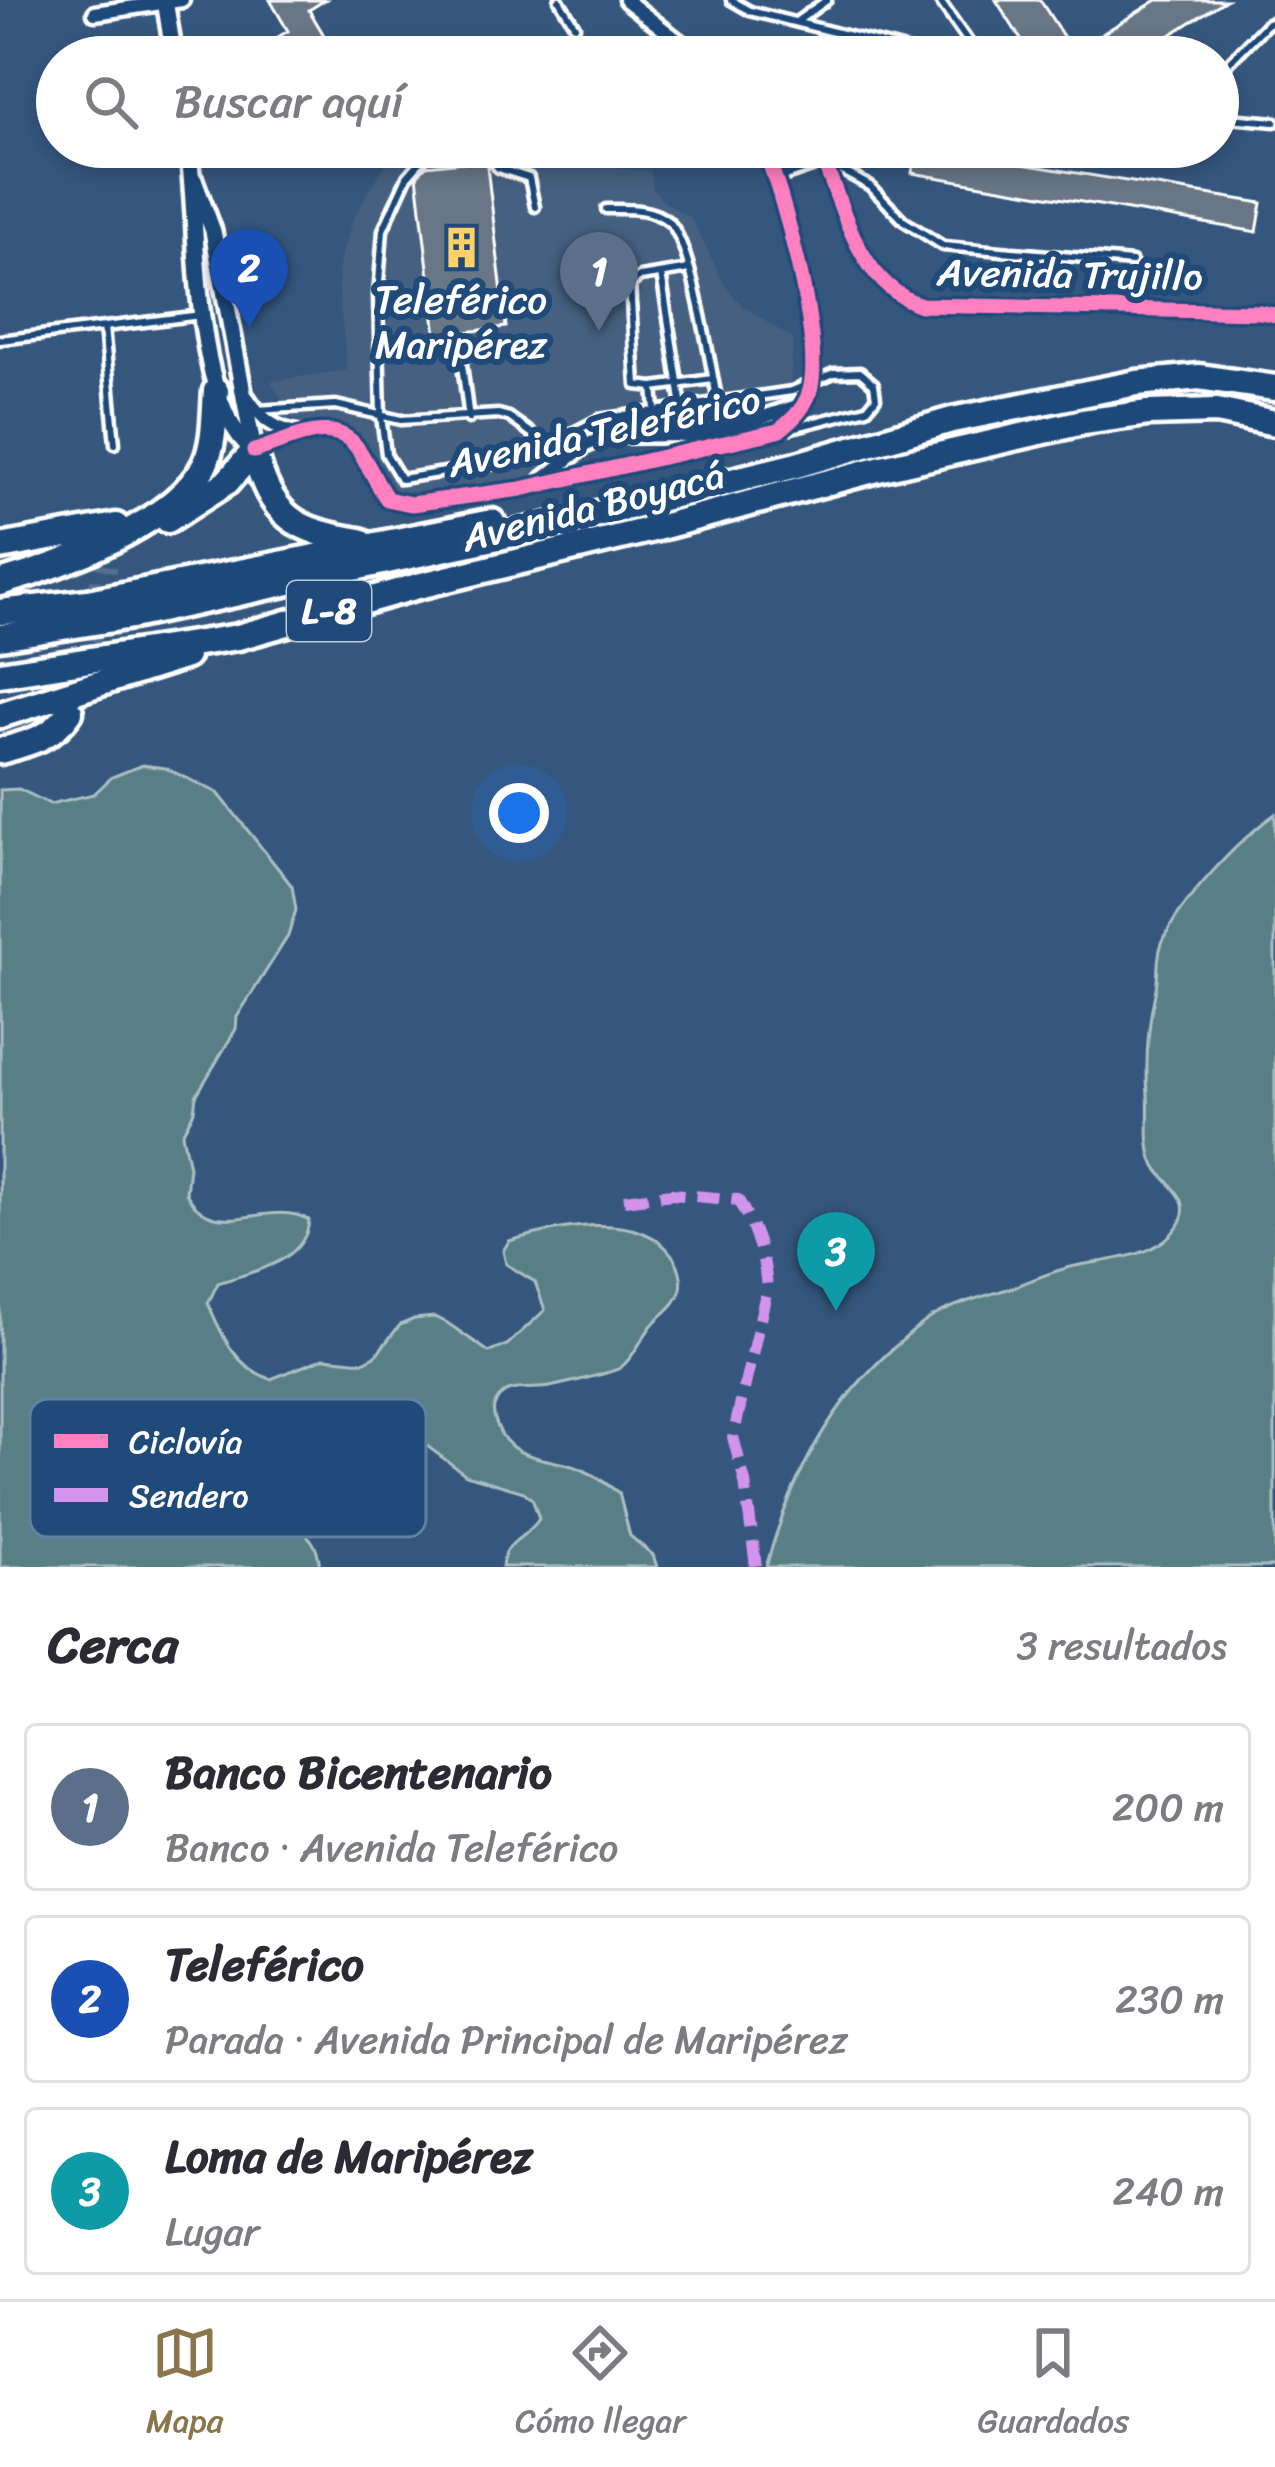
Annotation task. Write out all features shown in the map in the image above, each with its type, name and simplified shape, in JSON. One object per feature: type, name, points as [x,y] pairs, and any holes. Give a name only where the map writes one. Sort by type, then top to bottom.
[{"type":"highway","name":"Avenida Boyacá","points":[[0,637],[132,616],[701,490],[952,420],[1137,383],[1199,377],[1271,385]]},
{"type":"highway","points":[[0,583],[91,550],[188,489],[210,453],[228,388]]},
{"type":"highway","name":"Avenida Boyacá","points":[[0,674],[238,637],[418,586],[1083,422],[1148,413],[1216,411],[1275,422]]},
{"type":"highway","points":[[106,565],[115,552],[204,499],[254,451],[266,492],[287,517],[322,535],[374,543]]},
{"type":"highway","points":[[0,612],[88,602],[614,497],[701,490]]},
{"type":"highway","points":[[0,547],[86,534],[153,515]]},
{"type":"highway","points":[[0,715],[125,678],[238,637]]},
{"type":"highway","points":[[0,751],[58,729],[70,712]]},
{"type":"street","points":[[626,0],[672,36]]},
{"type":"street","points":[[95,13],[171,1],[173,36]]},
{"type":"street","points":[[192,168],[195,265],[204,315],[228,388],[255,410]]},
{"type":"street","name":"Avenida Teleférico","points":[[255,410],[280,431],[303,434],[326,429],[352,440],[387,499],[399,502],[521,489],[778,431],[804,404],[812,380],[802,285],[772,168]]},
{"type":"street","points":[[776,176],[800,168]]},
{"type":"street","name":"Avenida Trujillo","points":[[826,168],[870,270],[892,294],[921,305],[1275,315]]},
{"type":"street","points":[[193,177],[208,214],[218,262],[231,429],[254,451],[303,434]]},
{"type":"street","points":[[195,265],[204,253],[218,262]]},
{"type":"street","name":"Avenida Teleférico","points":[[521,489],[552,475],[586,445],[608,436],[686,435],[736,426],[804,404]]},
{"type":"lane","points":[[560,0],[575,26]]},
{"type":"lane","points":[[731,0],[750,11],[851,36]]},
{"type":"lane","points":[[795,22],[827,0]]},
{"type":"lane","points":[[939,0],[964,36]]},
{"type":"lane","points":[[1239,53],[1275,21]]},
{"type":"lane","points":[[1239,119],[1275,122]]},
{"type":"lane","points":[[415,168],[383,230],[377,296],[381,416],[386,454],[401,479],[520,460],[599,418],[792,391],[841,371],[860,372],[874,384],[874,404],[868,410],[778,431]]},
{"type":"lane","points":[[498,168],[529,178],[535,207]]},
{"type":"lane","points":[[837,168],[870,186],[904,221],[943,246],[1132,262]]},
{"type":"lane","points":[[606,208],[654,212],[670,223],[689,269],[718,403]]},
{"type":"lane","points":[[689,269],[640,277],[630,284],[636,385],[713,379]]},
{"type":"lane","points":[[661,274],[682,409]]},
{"type":"lane","points":[[0,340],[204,315]]},
{"type":"lane","points":[[104,327],[115,444]]},
{"type":"lane","points":[[458,333],[469,419]]},
{"type":"lane","points":[[653,387],[655,409]]},
{"type":"lane","points":[[255,410],[336,405],[401,420],[509,417],[548,445]]},
{"type":"shaded area","points":[[383,168],[651,172],[653,189],[663,201],[691,218],[726,287],[743,306],[793,339],[789,398],[687,425],[602,431],[582,442],[551,471],[528,482],[421,496],[388,491],[347,430],[336,424],[294,421],[271,381],[347,370],[338,284],[353,219]]},
{"type":"green space","points":[[142,765],[165,768],[218,793],[292,886],[296,910],[288,936],[237,1017],[236,1029],[196,1096],[182,1134],[189,1167],[186,1193],[198,1208],[227,1218],[276,1213],[309,1220],[306,1235],[288,1256],[218,1283],[208,1303],[231,1348],[248,1367],[271,1379],[324,1358],[363,1362],[375,1356],[400,1325],[434,1317],[489,1352],[507,1345],[545,1310],[535,1282],[506,1264],[503,1251],[509,1241],[595,1226],[618,1226],[657,1240],[677,1263],[681,1289],[625,1364],[556,1386],[510,1390],[498,1399],[493,1412],[511,1446],[586,1471],[619,1493],[630,1536],[653,1555],[657,1567],[502,1567],[511,1545],[539,1519],[533,1500],[524,1492],[466,1475],[426,1446],[426,1399],[30,1399],[30,1537],[308,1537],[320,1567],[0,1567],[0,790],[19,789],[50,804],[94,794],[112,777]]},
{"type":"green space","points":[[1275,814],[1275,1567],[766,1567],[787,1503],[815,1445],[851,1392],[915,1329],[952,1307],[1053,1272],[1146,1251],[1177,1227],[1183,1216],[1181,1198],[1156,1168],[1148,1135],[1148,1041],[1160,949],[1196,891]]},
{"type":"building","points":[[270,0],[325,0],[309,10],[324,36],[280,36],[288,31]]},
{"type":"building","points":[[996,0],[1040,0],[1063,36],[1019,36]]},
{"type":"building","points":[[1157,0],[1226,0],[1169,36],[1099,36]]},
{"type":"building","name":"Teleférico Maripérez","points":[[424,168],[487,168],[506,327],[465,332],[458,326],[451,333],[436,335],[417,176]]},
{"type":"building","points":[[913,168],[1046,168],[1262,203],[1257,232],[912,173]]},
{"type":"tunnel","points":[[71,710],[106,565]]},
{"type":"marked path","points":[[624,1200],[672,1194],[738,1200],[758,1243],[767,1289],[733,1437],[745,1482],[756,1567]]},
{"type":"cycle path","points":[[254,451],[309,433],[336,433],[358,449],[387,499],[411,504],[521,489],[778,431],[806,400],[813,364],[799,266],[771,168]]},
{"type":"cycle path","points":[[826,168],[869,265],[883,282],[921,305],[1275,315]]},
{"type":"place","name":"Teleférico Maripérez","points":[[461,247]]},
{"type":"place","name":"Teleférico","points":[[249,328]]},
{"type":"place","name":"Banco Bicentenario","points":[[599,331]]},
{"type":"place","name":"Loma de Maripérez","points":[[836,1311]]}]
